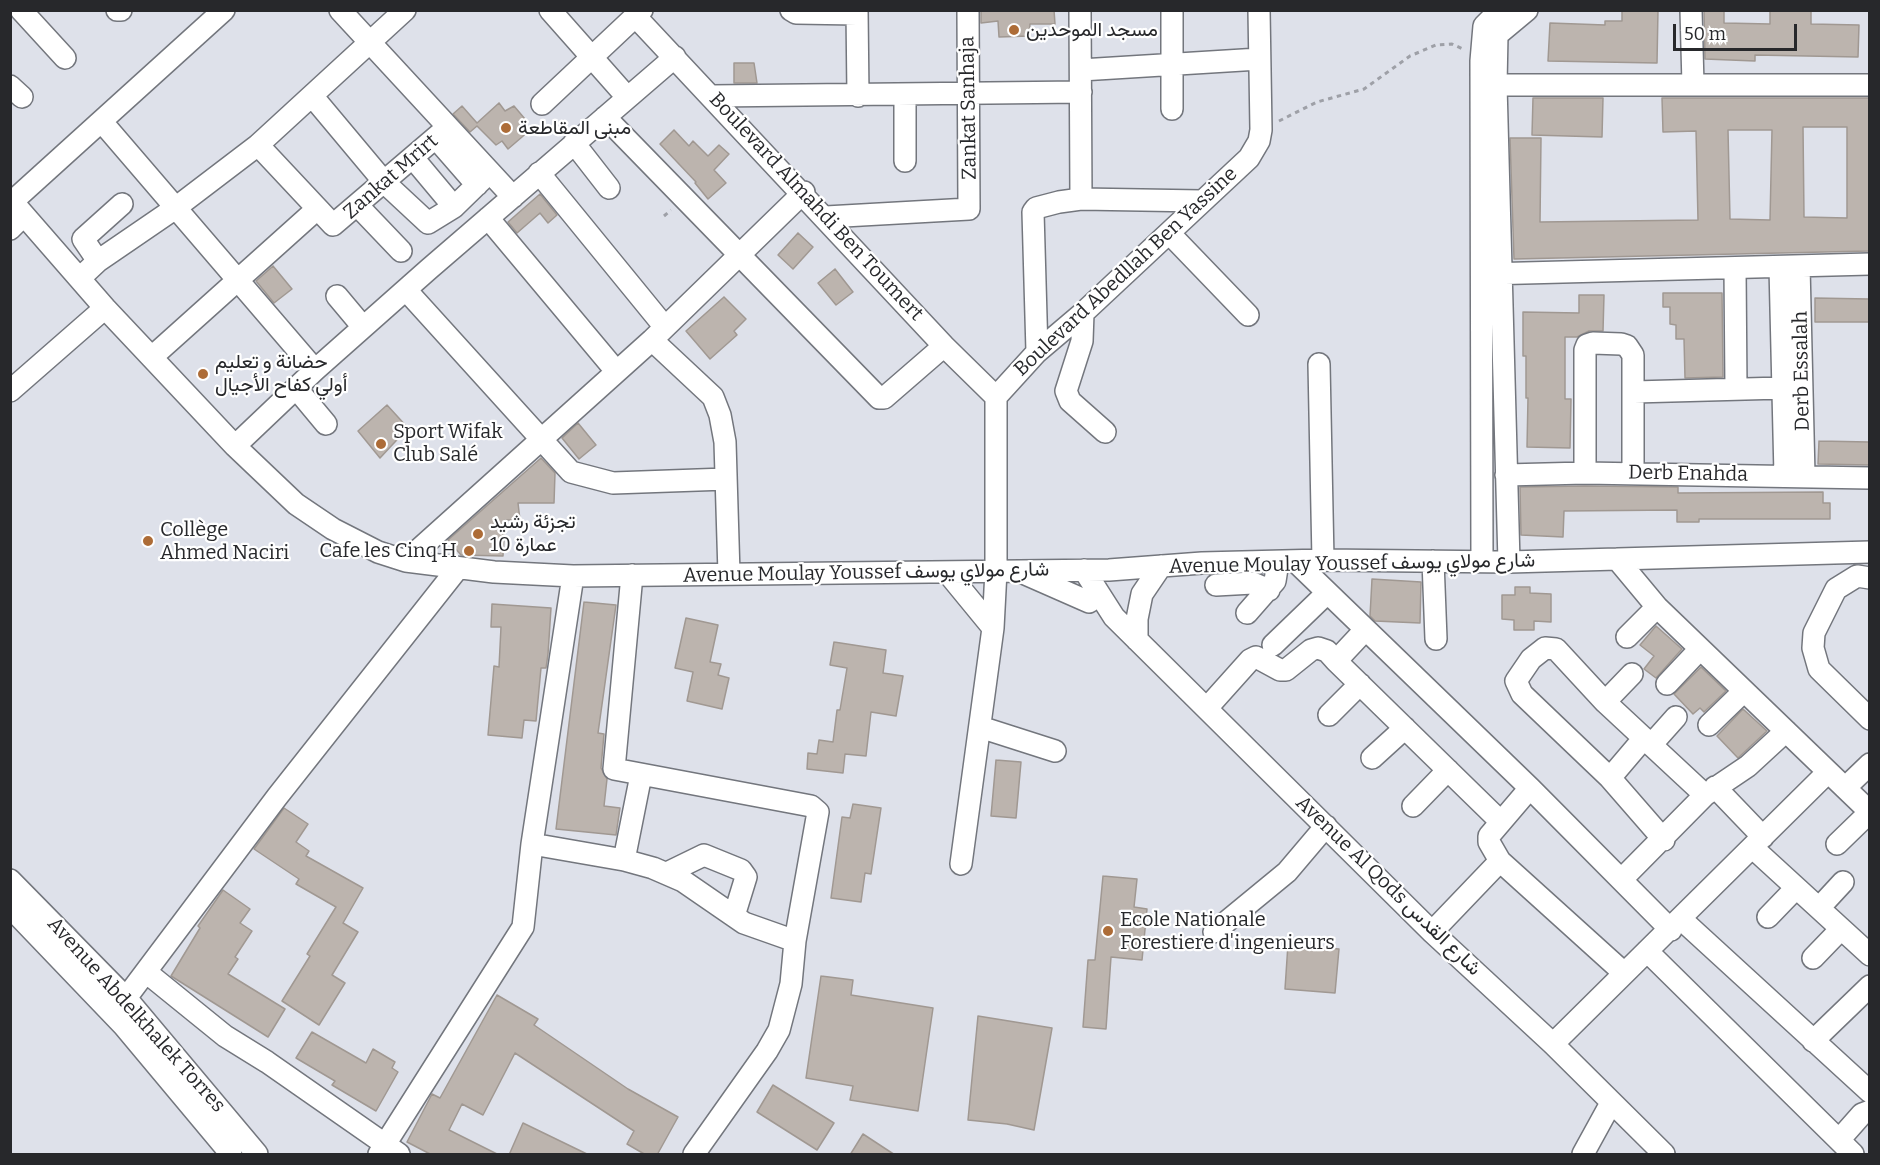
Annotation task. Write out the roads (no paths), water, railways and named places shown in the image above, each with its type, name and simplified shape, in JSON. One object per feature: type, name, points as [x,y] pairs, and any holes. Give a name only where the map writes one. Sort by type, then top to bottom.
[{"type":"street","points":[[21,10],[65,58]]},
{"type":"street","points":[[15,211],[102,122],[224,10]]},
{"type":"street","points":[[340,10],[370,42],[442,132],[483,178],[513,197]]},
{"type":"street","points":[[80,278],[98,261],[174,209],[258,145],[313,97],[405,10]]},
{"type":"street","points":[[550,10],[627,97]]},
{"type":"street","points":[[791,10],[796,13],[857,12],[858,96]]},
{"type":"street","name":"Zankat Sanhaja","points":[[826,217],[968,210],[970,206],[968,10]]},
{"type":"street","points":[[1080,10],[1081,199]]},
{"type":"street","points":[[1172,10],[1172,108]]},
{"type":"street","name":"Boulevard Abedllah Ben Yassine","points":[[996,397],[1037,352],[1083,313],[1249,158],[1261,130],[1259,10]]},
{"type":"street","points":[[1500,10],[1490,30],[1480,62],[1491,274],[1506,475],[1509,562]]},
{"type":"street","points":[[1490,30],[1527,10]]},
{"type":"street","points":[[1691,10],[1693,85]]},
{"type":"street","points":[[542,104],[639,14]]},
{"type":"street","name":"Boulevard Almahdi Ben Toumert","points":[[639,14],[675,57],[804,192],[944,346],[996,397]]},
{"type":"street","points":[[1482,561],[1496,85],[1490,30]]},
{"type":"street","points":[[235,446],[363,327],[675,57]]},
{"type":"street","points":[[1082,70],[1259,59]]},
{"type":"street","points":[[1496,85],[1869,85]]},
{"type":"street","points":[[712,96],[1081,92]]},
{"type":"street","points":[[905,94],[905,161]]},
{"type":"street","points":[[313,97],[385,183],[428,223],[454,207],[483,178]]},
{"type":"street","points":[[605,117],[880,398],[884,398],[944,346]]},
{"type":"street","points":[[102,122],[174,209],[239,280],[315,370]]},
{"type":"street","name":"Zankat Mrirt","points":[[317,209],[332,224],[358,206],[442,132]]},
{"type":"street","points":[[574,143],[609,188]]},
{"type":"street","points":[[152,357],[317,209],[258,145]]},
{"type":"street","points":[[412,158],[454,207]]},
{"type":"street","points":[[539,173],[658,333],[713,397],[720,415],[725,442],[729,574]]},
{"type":"street","points":[[405,561],[658,333],[804,192]]},
{"type":"street","points":[[1037,352],[1033,212],[1036,208],[1081,199],[1202,201]]},
{"type":"street","points":[[98,261],[82,239],[122,204]]},
{"type":"street","points":[[358,206],[401,251]]},
{"type":"street","name":"Avenue Moulay Youssef شارع مولاي يوسف","points":[[15,211],[235,446],[296,504],[333,529],[378,552],[405,561],[458,568],[573,576],[1058,571],[1323,560],[1509,562],[1869,552]]},
{"type":"street","points":[[488,218],[616,371]]},
{"type":"street","points":[[1169,233],[1248,315]]},
{"type":"street","points":[[1491,274],[1869,264]]},
{"type":"street","name":"Derb Essalah","points":[[1789,266],[1782,388],[1795,475]]},
{"type":"street","name":"Derb Essalah","points":[[1789,266],[1795,475]]},
{"type":"street","points":[[1735,268],[1736,389]]},
{"type":"street","points":[[406,290],[571,472],[613,483],[726,479]]},
{"type":"street","points":[[337,296],[363,327]]},
{"type":"street","points":[[10,391],[105,308]]},
{"type":"street","points":[[1083,313],[1082,341],[1066,391],[1070,402],[1105,432]]},
{"type":"street","points":[[1585,473],[1587,345],[1627,346],[1633,355],[1634,474]]},
{"type":"street","points":[[1319,364],[1323,560]]},
{"type":"street","points":[[296,388],[326,424]]},
{"type":"street","points":[[1634,392],[1782,388]]},
{"type":"street","points":[[962,864],[993,628],[1006,571],[996,397]]},
{"type":"street","name":"Derb Enahda","points":[[1506,475],[1585,473],[1869,478]]},
{"type":"street","points":[[1617,559],[1657,607],[1869,812],[1837,844]]},
{"type":"street","points":[[1433,561],[1436,639]]},
{"type":"street","points":[[1247,614],[1269,590],[1287,562],[1327,593],[1622,879],[1813,1041],[1869,1092],[1866,1112],[1846,1148],[1647,951]]},
{"type":"street","points":[[1137,640],[1137,619],[1142,594],[1161,566]]},
{"type":"street","points":[[126,998],[277,797],[458,568]]},
{"type":"street","name":"Avenue Al Qods شارع القدس","points":[[1084,570],[1113,617]]},
{"type":"street","points":[[1006,571],[1089,602]]},
{"type":"street","name":"Avenue Al Qods شارع القدس","points":[[1058,571],[1089,602],[1113,617],[1137,640],[1432,932],[1553,1044],[1664,1155]]},
{"type":"street","points":[[947,572],[993,628]]},
{"type":"street","points":[[632,575],[613,765],[616,770],[815,808],[818,815],[795,941],[791,984],[779,1030],[768,1051],[694,1155]]},
{"type":"street","points":[[146,972],[216,1030],[267,1062],[388,1152],[523,927],[532,844],[573,576]]},
{"type":"street","points":[[1869,578],[1857,576],[1836,589],[1815,633],[1813,648],[1819,669],[1869,718]]},
{"type":"street","points":[[1216,585],[1253,583],[1269,590]]},
{"type":"street","points":[[1273,645],[1327,593]]},
{"type":"street","points":[[1627,637],[1657,607]]},
{"type":"street","points":[[1336,661],[1365,630]]},
{"type":"street","points":[[1207,708],[1250,660],[1256,657],[1280,670],[1286,670],[1311,650],[1318,648],[1327,651],[1500,821]]},
{"type":"street","points":[[1664,840],[1610,778],[1527,701],[1516,681],[1531,659],[1545,648],[1553,648],[1605,702],[1647,741],[1710,791],[1758,842],[1796,888],[1869,955]]},
{"type":"street","points":[[1667,684],[1700,649]]},
{"type":"street","points":[[1605,702],[1632,674]]},
{"type":"street","points":[[1329,714],[1360,684]]},
{"type":"street","points":[[1709,725],[1744,690]]},
{"type":"street","points":[[1610,778],[1647,741],[1676,717]]},
{"type":"street","points":[[980,728],[1055,750]]},
{"type":"street","points":[[1372,758],[1404,728]]},
{"type":"street","points":[[1622,879],[1664,840],[1710,791],[1748,766],[1786,731]]},
{"type":"street","points":[[1845,788],[1869,764]]},
{"type":"street","points":[[1413,806],[1448,770]]},
{"type":"street","points":[[1553,1044],[1828,772]]},
{"type":"street","points":[[624,860],[641,776]]},
{"type":"street","points":[[1530,788],[1500,821],[1488,839],[1500,861],[1624,973]]},
{"type":"street","points":[[1214,932],[1287,872],[1326,826]]},
{"type":"street","points":[[532,844],[624,860],[667,873],[744,923],[795,941]]},
{"type":"street","points":[[667,873],[704,855],[741,870],[746,877],[734,916]]},
{"type":"street","points":[[1432,932],[1500,861]]},
{"type":"street","name":"Avenue Abdelkhalek Torres","points":[[10,880],[126,998],[257,1155]]},
{"type":"street","points":[[1819,908],[1843,882]]},
{"type":"street","points":[[1768,917],[1796,888]]},
{"type":"street","name":"Avenue Abdelkhalek Torres","points":[[10,907],[124,1026],[231,1155]]},
{"type":"street","points":[[1814,958],[1841,929]]},
{"type":"street","points":[[1813,1041],[1869,986]]},
{"type":"street","points":[[1583,1155],[1611,1102]]},
{"type":"place","name":"مسجد الموحدين","points":[[1014,30]]},
{"type":"place","name":"مبنى المقاطعة","points":[[506,128]]},
{"type":"place","name":"حضانة و تعليم أولي كفاح الأجيال","points":[[203,374]]},
{"type":"place","name":"Sport Wifak Club Salé","points":[[381,444]]},
{"type":"place","name":"تجزئة رشيد عمارة 10","points":[[478,534]]},
{"type":"place","name":"Collège Ahmed Naciri","points":[[148,541]]},
{"type":"place","name":"Cafe les Cinq H","points":[[469,551]]},
{"type":"place","name":"Ecole Nationale Forestiere d'ingenieurs","points":[[1108,931]]}]
